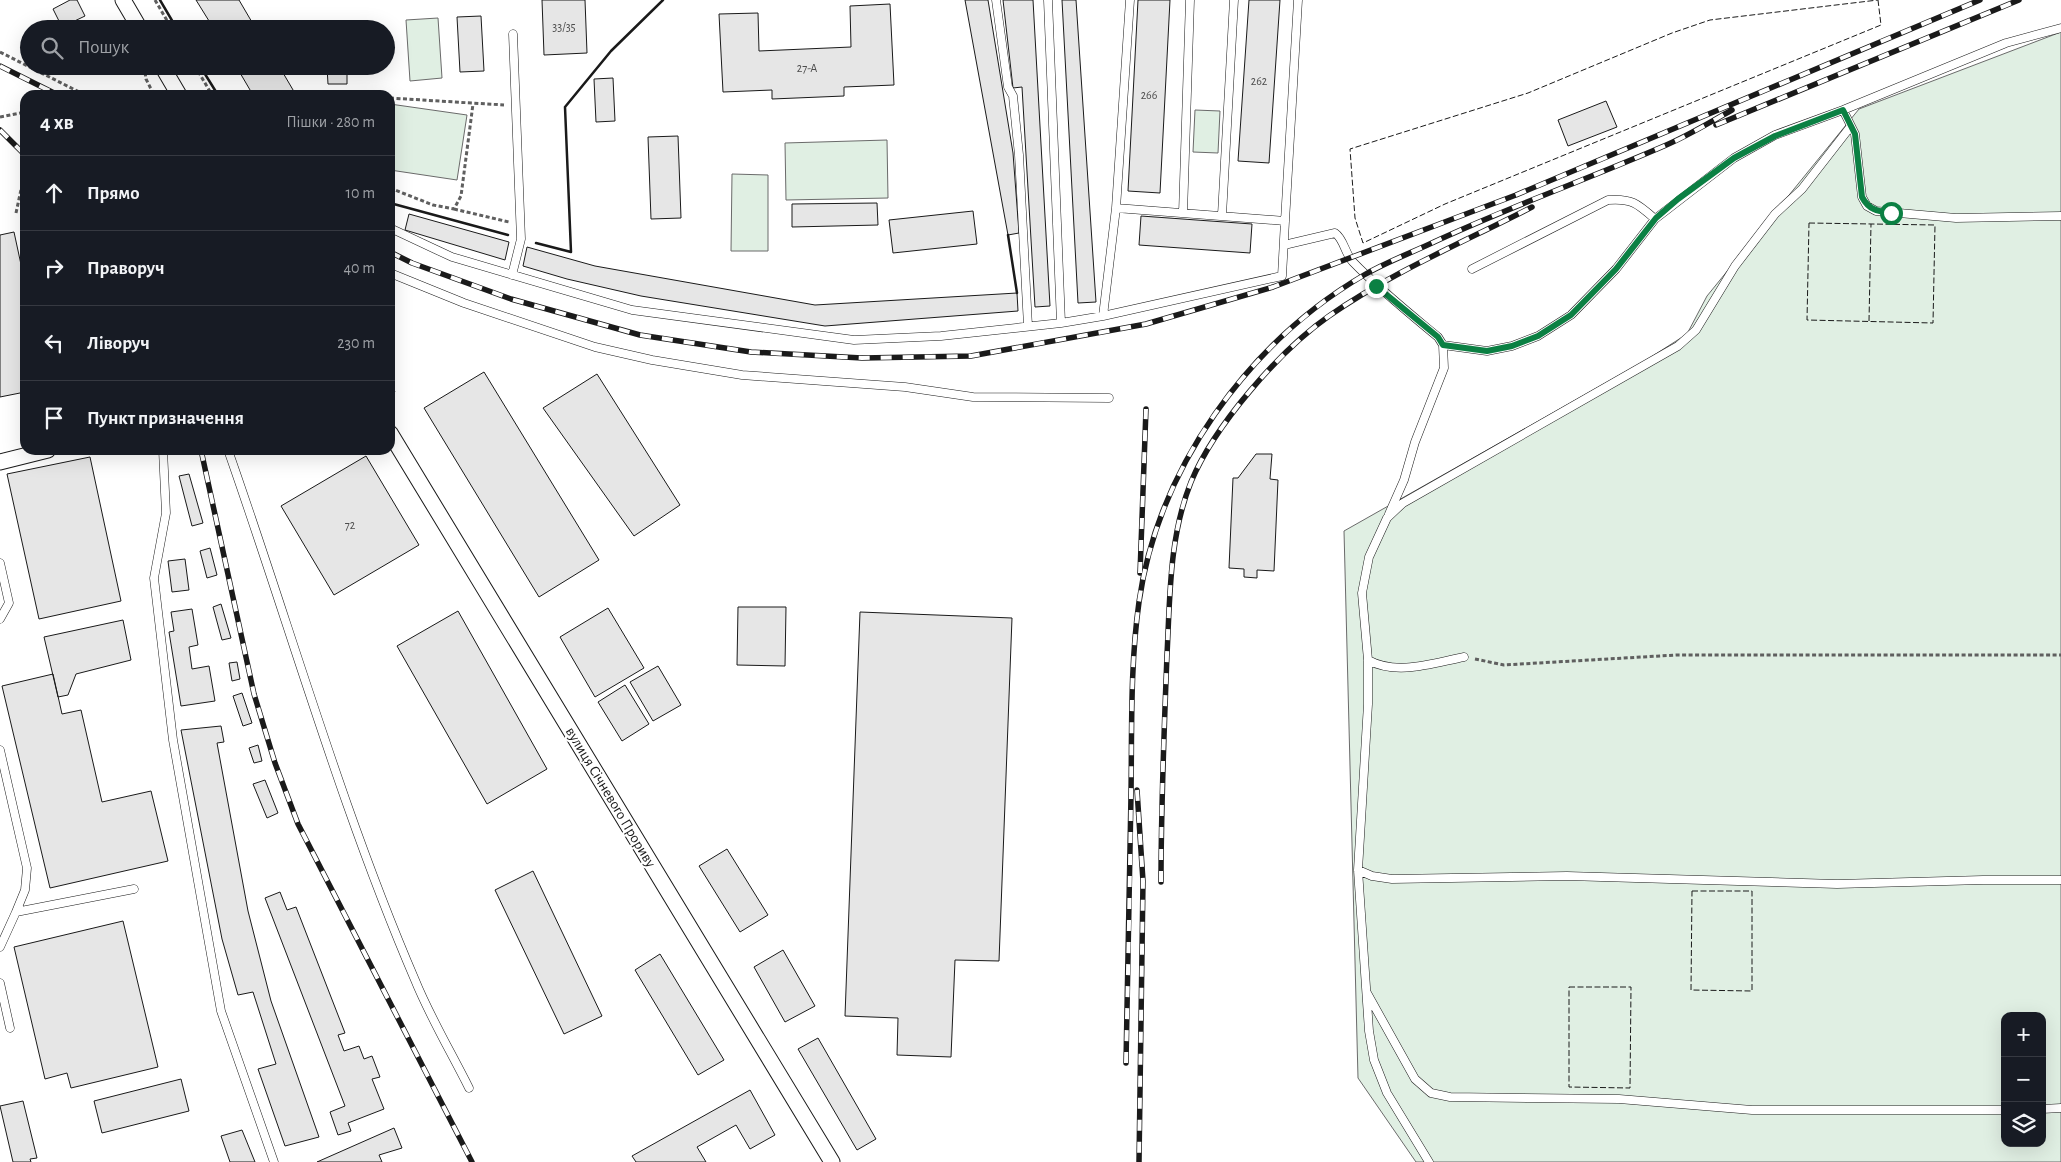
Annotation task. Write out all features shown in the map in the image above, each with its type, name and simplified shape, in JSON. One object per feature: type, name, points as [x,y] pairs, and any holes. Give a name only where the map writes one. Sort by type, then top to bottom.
[{"type":"street","points":[[123,0],[135,20]]},
{"type":"street","points":[[167,75],[176,90]]},
{"type":"street","name":"вулиця Січневого Прориву","points":[[395,441],[832,1162]]},
{"type":"street","points":[[0,462],[28,455]]},
{"type":"lane","points":[[996,0],[1008,87],[1013,96],[1019,156],[1028,326]]},
{"type":"lane","points":[[1048,0],[1061,322]]},
{"type":"lane","points":[[1103,316],[1116,208],[1130,0]]},
{"type":"lane","points":[[1183,213],[1190,0]]},
{"type":"lane","points":[[1222,215],[1234,0]]},
{"type":"lane","points":[[395,230],[452,257],[632,310],[854,340],[941,336],[1103,316],[1282,276],[1298,0]]},
{"type":"lane","points":[[1443,345],[1487,351],[1512,346],[1538,336],[1571,315],[1616,269],[1656,218],[1734,158],[1775,136],[2006,44],[2061,28]]},
{"type":"lane","points":[[512,275],[521,239],[513,34]]},
{"type":"lane","points":[[1843,110],[1855,134],[1862,197],[1867,206],[1876,211],[1956,218],[2061,216]]},
{"type":"lane","points":[[1387,518],[1403,503],[1678,346],[1696,330],[1735,266],[1775,214],[1802,189],[1850,126]]},
{"type":"lane","points":[[1472,269],[1608,200],[1621,199],[1635,202],[1656,218]]},
{"type":"lane","points":[[1116,208],[1285,220]]},
{"type":"lane","points":[[1284,245],[1335,233],[1338,235],[1350,258],[1365,274],[1438,337],[1443,345],[1444,368],[1414,442],[1404,480],[1369,556],[1362,593],[1368,660],[1368,704],[1358,870],[1368,1031],[1374,1060],[1387,1093],[1429,1162]]},
{"type":"lane","points":[[395,275],[464,303],[595,348],[742,375],[905,386],[974,397],[1110,398]]},
{"type":"lane","points":[[164,455],[166,513],[154,578],[173,740],[221,1011],[274,1162]]},
{"type":"lane","points":[[230,455],[344,794],[388,916],[415,982],[469,1088]]},
{"type":"lane","points":[[0,563],[9,603],[0,619]]},
{"type":"lane","points":[[1368,660],[1378,665],[1392,668],[1464,657]]},
{"type":"lane","points":[[0,750],[26,868],[25,890],[0,947]]},
{"type":"lane","points":[[1358,870],[1372,876],[1392,879],[1567,876],[1838,884],[2061,880]]},
{"type":"lane","points":[[16,912],[134,889]]},
{"type":"lane","points":[[0,983],[10,1028]]},
{"type":"lane","points":[[1365,989],[1415,1079],[1430,1092],[1450,1097],[1619,1098],[1752,1110],[2001,1110]]},
{"type":"lane","points":[[2046,1109],[2061,1108]]},
{"type":"path","points":[[154,0],[166,20]]},
{"type":"path","points":[[0,52],[20,62]]},
{"type":"path","points":[[45,75],[75,90]]},
{"type":"path","points":[[145,75],[152,90]]},
{"type":"path","points":[[200,75],[209,90]]},
{"type":"path","points":[[395,98],[516,105]]},
{"type":"path","points":[[454,209],[461,196],[473,104]]},
{"type":"path","points":[[0,117],[20,113]]},
{"type":"path","points":[[395,190],[433,205],[521,225]]},
{"type":"path","points":[[16,214],[20,195]]},
{"type":"path","points":[[1464,657],[1504,665],[1677,655],[2061,655]]},
{"type":"green space","points":[[438,18],[442,78],[410,81],[406,20]]},
{"type":"green space","points":[[2061,32],[2061,1162],[1416,1162],[1358,1078],[1344,531],[1648,359],[1687,334],[1707,296],[1859,109]]},
{"type":"green space","points":[[395,105],[467,115],[457,180],[395,171]]},
{"type":"green space","points":[[1195,110],[1220,111],[1218,153],[1193,152]]},
{"type":"green space","points":[[887,140],[888,198],[786,200],[785,143]]},
{"type":"green space","points":[[732,174],[768,175],[768,251],[731,251]]},
{"type":"building","points":[[70,0],[77,0],[85,16],[77,20],[58,20],[53,9]]},
{"type":"building","points":[[196,0],[239,0],[251,20],[208,20]]},
{"type":"building","points":[[542,0],[585,0],[587,53],[544,55]]},
{"type":"building","points":[[965,0],[988,0],[1013,153],[1019,233],[1008,235]]},
{"type":"building","points":[[1003,0],[1033,0],[1050,306],[1035,307],[1022,87],[1013,88]]},
{"type":"building","points":[[1062,0],[1076,0],[1096,302],[1078,303]]},
{"type":"building","points":[[1138,0],[1170,0],[1160,193],[1128,191]]},
{"type":"building","points":[[1249,0],[1280,0],[1269,163],[1238,161]]},
{"type":"building","points":[[890,4],[894,85],[844,87],[844,96],[772,99],[772,90],[723,92],[719,14],[758,13],[759,51],[851,47],[850,6]]},
{"type":"building","points":[[481,16],[484,71],[460,72],[457,17]]},
{"type":"building","points":[[241,75],[284,75],[293,90],[250,90]]},
{"type":"building","points":[[327,75],[347,75],[347,84],[328,84]]},
{"type":"building","points":[[613,78],[615,121],[596,122],[594,79]]},
{"type":"building","points":[[1606,101],[1617,127],[1568,146],[1558,120]]},
{"type":"building","points":[[678,136],[681,218],[651,219],[648,137]]},
{"type":"building","points":[[877,203],[878,225],[792,227],[792,204]]},
{"type":"building","points":[[973,211],[977,244],[893,253],[889,220]]},
{"type":"building","points":[[409,214],[509,242],[505,260],[405,230]]},
{"type":"building","points":[[1141,216],[1252,224],[1250,253],[1139,245]]},
{"type":"building","points":[[14,232],[20,260],[20,393],[0,397],[0,235]]},
{"type":"building","points":[[527,247],[595,266],[815,305],[1017,293],[1018,311],[825,326],[641,296],[567,279],[523,266]]},
{"type":"building","points":[[484,372],[599,560],[539,597],[424,408]]},
{"type":"building","points":[[597,374],[680,505],[634,536],[543,408]]},
{"type":"building","points":[[1256,454],[1272,454],[1270,479],[1278,480],[1274,571],[1257,570],[1257,578],[1244,577],[1244,569],[1229,568],[1233,478],[1238,478]]},
{"type":"building","points":[[366,456],[419,545],[334,595],[281,506]]},
{"type":"building","points":[[90,457],[121,601],[39,619],[7,474]]},
{"type":"building","points":[[189,474],[203,523],[192,526],[179,476]]},
{"type":"building","points":[[210,548],[217,575],[207,578],[200,551]]},
{"type":"building","points":[[185,559],[189,590],[172,592],[168,561]]},
{"type":"building","points":[[221,604],[231,638],[222,640],[213,607]]},
{"type":"building","points":[[738,607],[786,607],[785,666],[737,665]]},
{"type":"building","points":[[608,608],[644,668],[595,697],[560,637]]},
{"type":"building","points":[[192,609],[198,645],[189,647],[192,669],[209,666],[215,701],[181,706],[169,632],[174,631],[171,612]]},
{"type":"building","points":[[458,611],[547,769],[487,804],[397,646]]},
{"type":"building","points":[[860,612],[1012,618],[999,961],[955,960],[951,1057],[897,1055],[898,1018],[845,1016]]},
{"type":"building","points":[[123,620],[131,660],[76,674],[68,695],[58,697],[44,637]]},
{"type":"building","points":[[237,662],[240,679],[232,681],[229,663]]},
{"type":"building","points":[[658,666],[681,705],[653,721],[630,682]]},
{"type":"building","points":[[53,674],[62,714],[81,710],[102,802],[151,791],[168,861],[50,888],[2,686]]},
{"type":"building","points":[[625,685],[649,724],[622,741],[598,702]]},
{"type":"building","points":[[242,693],[252,723],[243,726],[233,696]]},
{"type":"building","points":[[221,726],[224,742],[217,743],[248,911],[271,1001],[319,1137],[285,1146],[258,1069],[276,1064],[253,992],[238,995],[222,939],[181,730]]},
{"type":"building","points":[[258,745],[262,761],[254,763],[249,748]]},
{"type":"building","points":[[265,780],[278,813],[267,818],[253,784]]},
{"type":"building","points":[[727,849],[768,915],[740,932],[699,866]]},
{"type":"building","points":[[533,871],[602,1016],[564,1034],[495,890]]},
{"type":"building","points":[[280,892],[287,910],[296,907],[345,1033],[338,1035],[344,1051],[359,1046],[364,1059],[372,1056],[380,1077],[372,1079],[384,1109],[348,1123],[351,1131],[338,1135],[330,1112],[345,1106],[265,898]]},
{"type":"building","points":[[123,921],[158,1067],[71,1088],[67,1073],[45,1079],[14,947]]},
{"type":"building","points":[[783,950],[815,1006],[785,1022],[754,967]]},
{"type":"building","points":[[660,954],[724,1060],[698,1075],[635,970]]},
{"type":"building","points":[[818,1038],[876,1139],[857,1150],[798,1049]]},
{"type":"building","points":[[181,1079],[189,1111],[102,1133],[94,1101]]},
{"type":"building","points":[[750,1090],[775,1135],[750,1149],[736,1125],[697,1147],[706,1162],[636,1162],[632,1156]]},
{"type":"building","points":[[23,1101],[37,1158],[30,1159],[31,1162],[13,1162],[0,1106]]},
{"type":"building","points":[[394,1128],[402,1148],[379,1155],[382,1162],[317,1162]]},
{"type":"building","points":[[242,1130],[255,1162],[230,1162],[221,1136]]},
{"type":"railway","points":[[395,254],[412,263],[511,299],[640,335],[751,352],[862,358],[971,356],[1146,324],[1273,287],[1516,195],[1980,0]]},
{"type":"railway","points":[[1716,125],[2019,0]]},
{"type":"railway","points":[[0,66],[48,90]]},
{"type":"railway","points":[[1126,1063],[1132,698],[1139,602],[1149,552],[1166,504],[1188,458],[1215,414],[1247,373],[1283,336],[1322,303],[1364,275],[1491,217],[1673,142],[1732,110]]},
{"type":"railway","points":[[0,130],[20,150]]},
{"type":"railway","points":[[1161,882],[1164,740],[1172,567],[1178,524],[1191,482],[1201,460],[1232,414],[1269,369],[1329,316],[1403,271],[1532,207]]},
{"type":"railway","points":[[1140,573],[1146,409]]},
{"type":"railway","points":[[202,455],[254,694],[275,763],[298,824],[472,1162]]},
{"type":"railway","points":[[1137,790],[1143,881],[1139,1162]]},
{"type":"fence","points":[[1878,0],[1881,25],[1445,204],[1363,243],[1355,218],[1350,149],[1528,93],[1672,33],[1710,20],[1878,0]]},
{"type":"fence","points":[[1809,223],[1935,225],[1933,323],[1807,320],[1809,223]]},
{"type":"fence","points":[[1869,321],[1871,224]]},
{"type":"fence","points":[[1692,891],[1752,891],[1752,991],[1691,990],[1692,891]]},
{"type":"fence","points":[[1569,987],[1631,987],[1630,1088],[1569,1087],[1569,987]]},
{"type":"wall","points":[[160,0],[172,20]]},
{"type":"wall","points":[[536,243],[571,252],[565,107],[611,51],[663,0]]},
{"type":"wall","points":[[206,75],[215,90]]},
{"type":"wall","points":[[395,204],[508,235]]},
{"type":"wall","points":[[1008,235],[1017,293]]},
{"type":"route","points":[[1376,286],[1438,337],[1443,345],[1487,351],[1512,346],[1538,336],[1571,315],[1616,269],[1656,218],[1678,199],[1734,158],[1775,136],[1843,110],[1855,134],[1862,197],[1867,206],[1876,211],[1891,213]]}]
